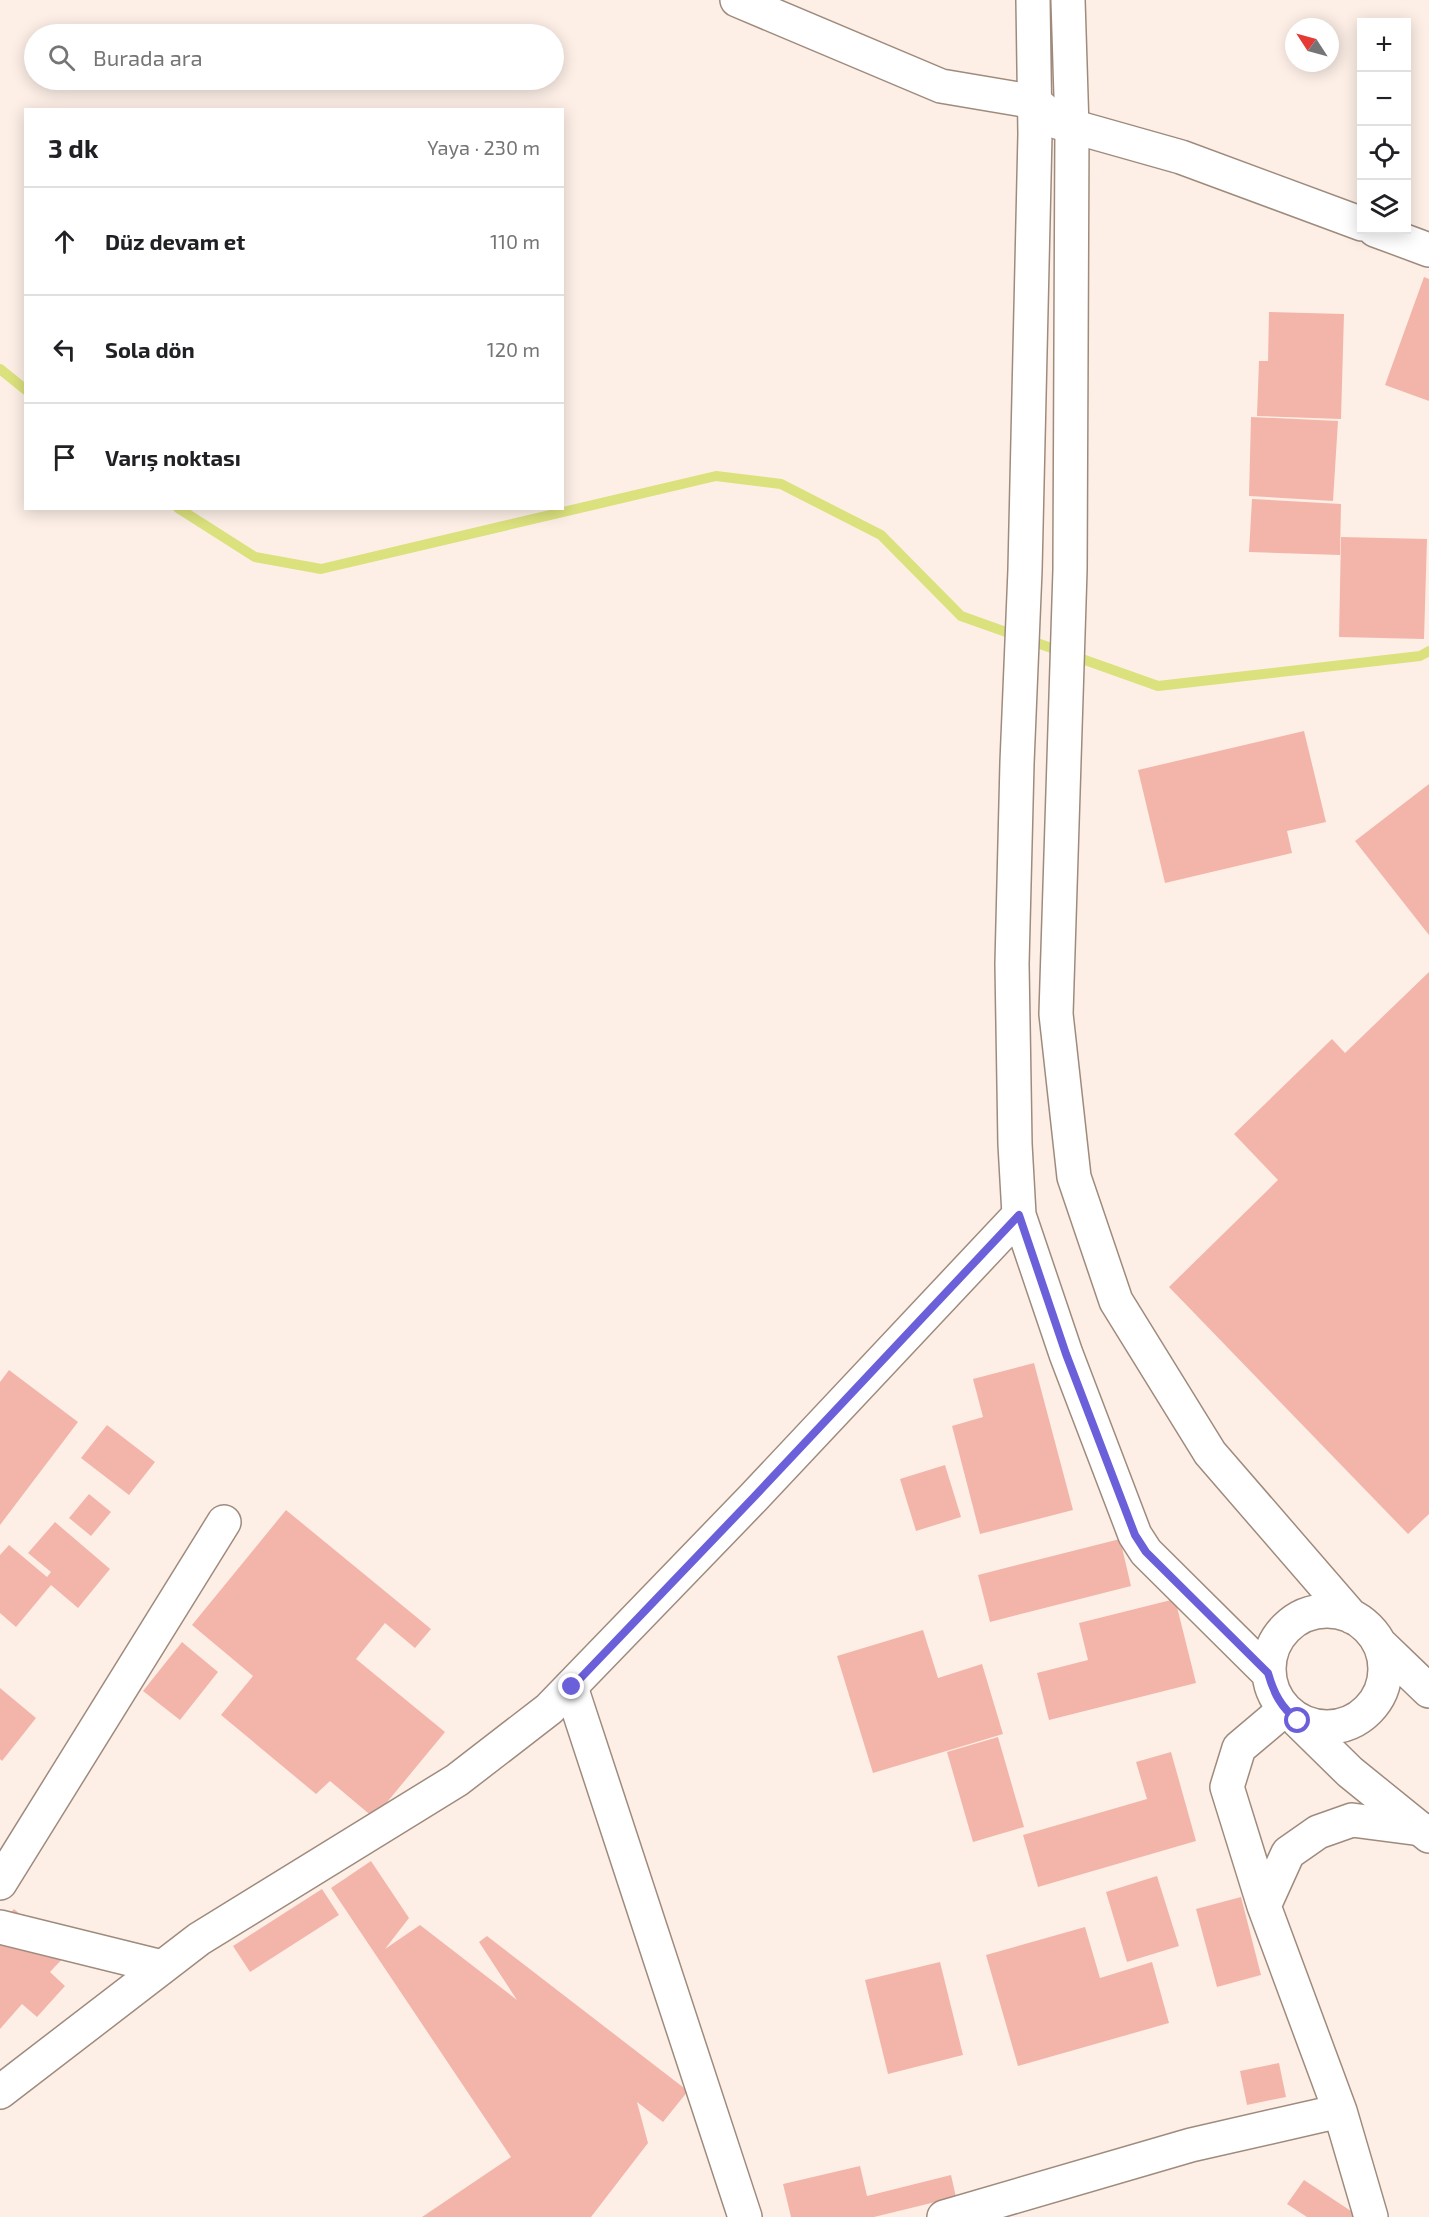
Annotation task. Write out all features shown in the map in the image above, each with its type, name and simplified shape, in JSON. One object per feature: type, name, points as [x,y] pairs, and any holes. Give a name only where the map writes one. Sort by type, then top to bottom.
[{"type":"street","points":[[737,0],[941,86],[1035,102],[1057,123],[1181,157],[1357,222]]},
{"type":"street","points":[[1033,0],[1035,102],[1025,570],[1012,964],[1015,1144],[1019,1215],[1066,1354],[1135,1535],[1146,1552],[1268,1673]]},
{"type":"street","points":[[1068,0],[1072,128],[1070,570],[1056,1014],[1074,1177],[1116,1301],[1210,1453],[1353,1617],[1369,1629],[1380,1644],[1429,1691]]},
{"type":"street","points":[[1386,234],[1429,250]]},
{"type":"street","points":[[0,2092],[199,1939],[457,1780],[549,1709],[753,1498],[1019,1215]]},
{"type":"street","points":[[0,1883],[224,1522]]},
{"type":"street","points":[[1353,1617],[1333,1611],[1313,1613],[1294,1621],[1280,1634],[1271,1653],[1268,1673],[1273,1692],[1291,1715],[1350,1772],[1425,1833]]},
{"type":"street","points":[[1291,1715],[1316,1727],[1335,1728],[1352,1722],[1367,1712],[1378,1697],[1384,1680],[1385,1661],[1380,1644]]},
{"type":"street","points":[[572,1687],[745,2217]]},
{"type":"street","points":[[1291,1715],[1239,1748],[1227,1787],[1264,1906],[1340,2111],[1371,2217]]},
{"type":"street","points":[[1264,1906],[1288,1853],[1318,1832],[1352,1820],[1425,1833]]},
{"type":"street","points":[[0,1927],[162,1967]]},
{"type":"street","points":[[944,2217],[1191,2145],[1340,2111]]},
{"type":"building","points":[[1424,277],[1429,279],[1429,401],[1385,385]]},
{"type":"building","points":[[1269,312],[1344,314],[1341,419],[1257,416],[1259,361],[1268,361]]},
{"type":"building","points":[[1251,417],[1338,421],[1333,501],[1249,496]]},
{"type":"building","points":[[1252,499],[1341,504],[1340,555],[1249,552]]},
{"type":"building","points":[[1341,537],[1427,539],[1424,639],[1339,637]]},
{"type":"building","points":[[1304,731],[1326,822],[1287,831],[1292,853],[1165,883],[1138,770]]},
{"type":"building","points":[[1429,784],[1429,935],[1355,841]]},
{"type":"building","points":[[1429,972],[1429,1514],[1408,1534],[1169,1287],[1278,1180],[1234,1134],[1332,1039],[1345,1053]]},
{"type":"building","points":[[1034,1363],[1073,1510],[980,1534],[952,1426],[983,1417],[973,1379]]},
{"type":"building","points":[[9,1370],[78,1422],[0,1525],[0,1382]]},
{"type":"building","points":[[107,1425],[155,1462],[129,1495],[81,1458]]},
{"type":"building","points":[[945,1465],[961,1517],[916,1531],[900,1479]]},
{"type":"building","points":[[89,1494],[111,1512],[91,1536],[69,1518]]},
{"type":"building","points":[[286,1510],[431,1629],[415,1648],[385,1623],[356,1659],[445,1732],[374,1818],[330,1781],[316,1794],[221,1715],[253,1676],[192,1625]]},
{"type":"building","points":[[55,1522],[110,1569],[78,1608],[51,1585],[16,1627],[0,1613],[0,1555],[9,1545],[47,1577],[51,1572],[28,1553]]},
{"type":"building","points":[[1120,1539],[1131,1586],[990,1622],[978,1575]]},
{"type":"building","points":[[1175,1599],[1196,1683],[1049,1720],[1037,1673],[1088,1660],[1079,1623]]},
{"type":"building","points":[[923,1630],[938,1678],[982,1664],[1003,1734],[873,1773],[837,1656]]},
{"type":"building","points":[[182,1642],[218,1672],[180,1720],[143,1691]]},
{"type":"building","points":[[0,1688],[36,1718],[2,1761],[0,1759]]},
{"type":"building","points":[[998,1737],[1024,1827],[973,1842],[947,1752]]},
{"type":"building","points":[[1171,1752],[1196,1841],[1038,1887],[1023,1835],[1147,1799],[1136,1762]]},
{"type":"building","points":[[371,1861],[409,1918],[385,1949],[420,1925],[517,2000],[479,1942],[487,1936],[688,2091],[663,2122],[637,2102],[648,2143],[591,2217],[422,2217],[511,2157],[331,1888]]},
{"type":"building","points":[[1157,1876],[1179,1946],[1127,1962],[1106,1892]]},
{"type":"building","points":[[322,1889],[339,1915],[250,1972],[233,1946]]},
{"type":"building","points":[[1241,1897],[1261,1975],[1217,1987],[1196,1909]]},
{"type":"building","points":[[14,1909],[66,1955],[50,1972],[65,1986],[37,2017],[22,2004],[0,2029],[0,1925]]},
{"type":"building","points":[[1085,1927],[1100,1978],[1152,1962],[1169,2023],[1018,2066],[986,1955]]},
{"type":"building","points":[[940,1962],[963,2055],[888,2074],[865,1980]]},
{"type":"building","points":[[1279,2063],[1286,2097],[1247,2105],[1240,2071]]},
{"type":"building","points":[[860,2166],[867,2196],[951,2175],[956,2197],[874,2217],[791,2217],[783,2184]]},
{"type":"building","points":[[1304,2180],[1351,2211],[1353,2217],[1307,2217],[1287,2204]]},
{"type":"waterway","points":[[0,369],[24,388]]},
{"type":"waterway","points":[[181,510],[255,557],[321,569],[716,476],[781,484],[881,535],[961,616],[1158,686],[1420,656],[1429,651]]},
{"type":"route","points":[[572,1687],[1019,1215],[1066,1354],[1135,1535],[1146,1552],[1268,1673],[1273,1692],[1284,1710],[1298,1721]]}]
